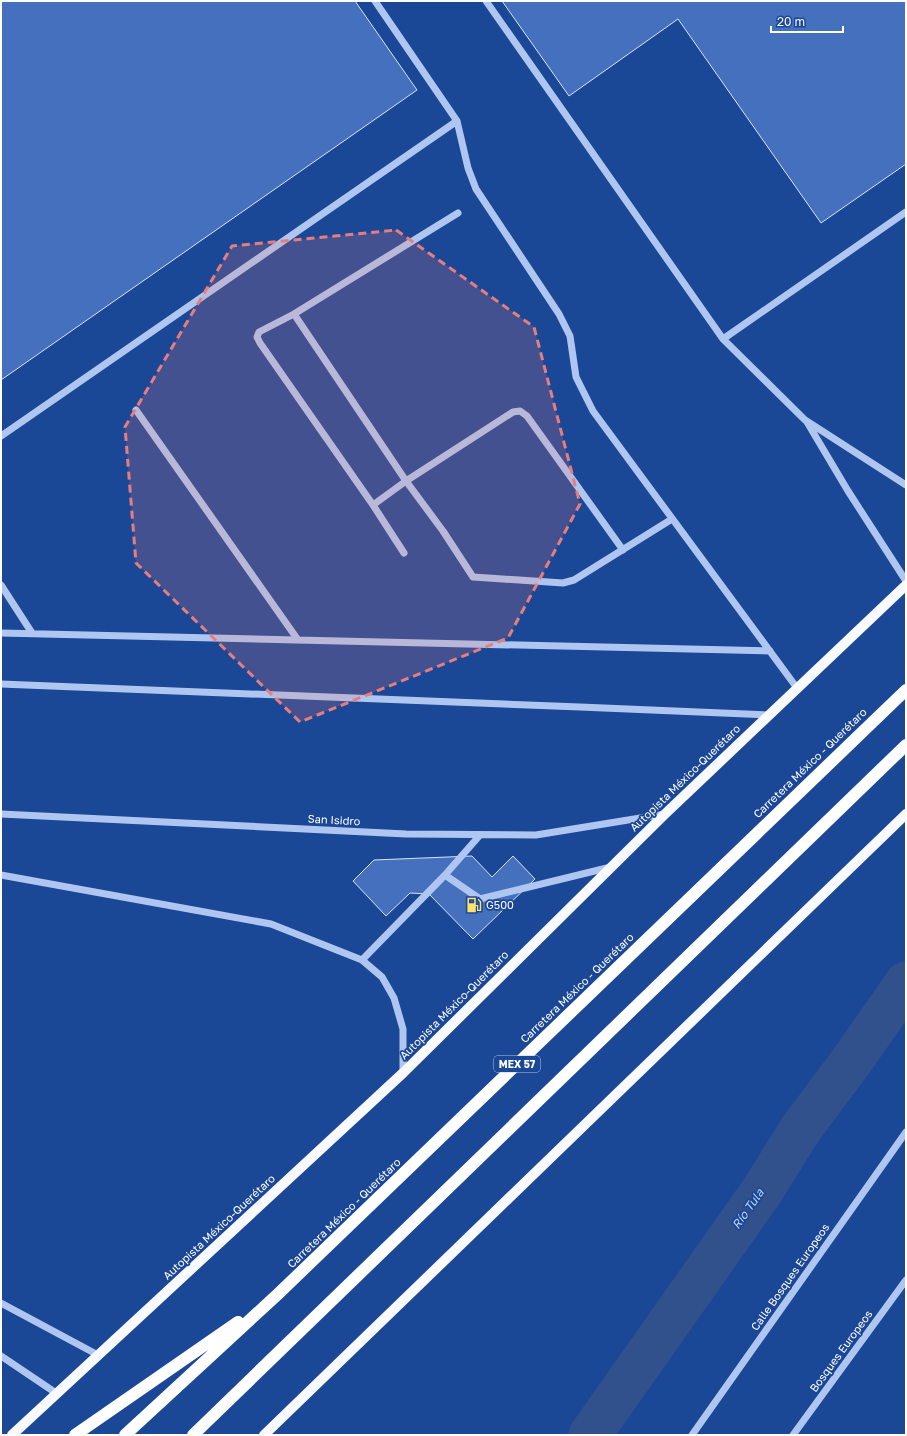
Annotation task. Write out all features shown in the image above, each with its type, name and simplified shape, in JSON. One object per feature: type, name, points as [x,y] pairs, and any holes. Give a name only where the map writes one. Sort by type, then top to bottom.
[{"type":"highway","name":"Carretera México - Querétaro","points":[[125,1435],[278,1294],[905,690]]},
{"type":"highway","points":[[193,1435],[906,745]]},
{"type":"highway","points":[[75,1435],[278,1294]]},
{"type":"main road","name":"Autopista México-Querétaro","points":[[12,1435],[403,1073],[664,814],[906,585]]},
{"type":"main road","points":[[264,1435],[906,814]]},
{"type":"street","points":[[375,1],[457,121],[468,168],[476,189],[559,314],[570,336],[576,377],[593,411],[797,688]]},
{"type":"street","points":[[486,1],[724,339],[805,420],[906,485]]},
{"type":"street","points":[[1,436],[457,121]]},
{"type":"street","points":[[724,339],[906,212]]},
{"type":"street","points":[[404,553],[373,505],[257,337],[259,332],[294,314],[458,213]]},
{"type":"street","points":[[294,314],[406,481],[443,531],[472,576],[563,583],[574,580],[672,519]]},
{"type":"street","points":[[136,410],[298,640]]},
{"type":"street","points":[[373,505],[406,481],[513,412],[520,411],[527,416],[623,550]]},
{"type":"street","points":[[805,420],[848,491],[906,581]]},
{"type":"street","points":[[1,585],[32,633]]},
{"type":"street","points":[[1,633],[770,651]]},
{"type":"street","points":[[1,684],[768,715]]},
{"type":"street","name":"San Isidro","points":[[1,814],[406,834],[536,835],[664,814]]},
{"type":"street","points":[[362,960],[445,875],[480,835]]},
{"type":"street","points":[[445,875],[480,900],[611,867]]},
{"type":"street","points":[[1,875],[271,924],[362,960],[382,977],[394,998],[403,1029],[403,1073]]},
{"type":"street","name":"Calle Bosques Europeos","points":[[692,1435],[906,1132]]},
{"type":"street","name":"Bosques Europeos","points":[[793,1435],[906,1280]]},
{"type":"street","points":[[1,1303],[98,1355]]},
{"type":"street","points":[[1,1356],[56,1393]]},
{"type":"highlighted area","points":[[396,230],[534,327],[580,504],[508,638],[300,722],[136,563],[125,427],[232,246]]},
{"type":"building","points":[[1,1],[355,1],[417,90],[1,380]]},
{"type":"building","points":[[502,1],[906,1],[906,164],[821,223],[678,19],[569,96]]},
{"type":"building","name":"G500","points":[[472,856],[492,877],[513,856],[535,879],[473,939],[429,894],[410,893],[386,916],[353,881],[374,860]]},
{"type":"waterway","name":"Río Tula","points":[[590,1435],[762,1191],[800,1130],[853,1059],[906,983]]},
{"type":"place","name":"G500","points":[[474,905]]}]
